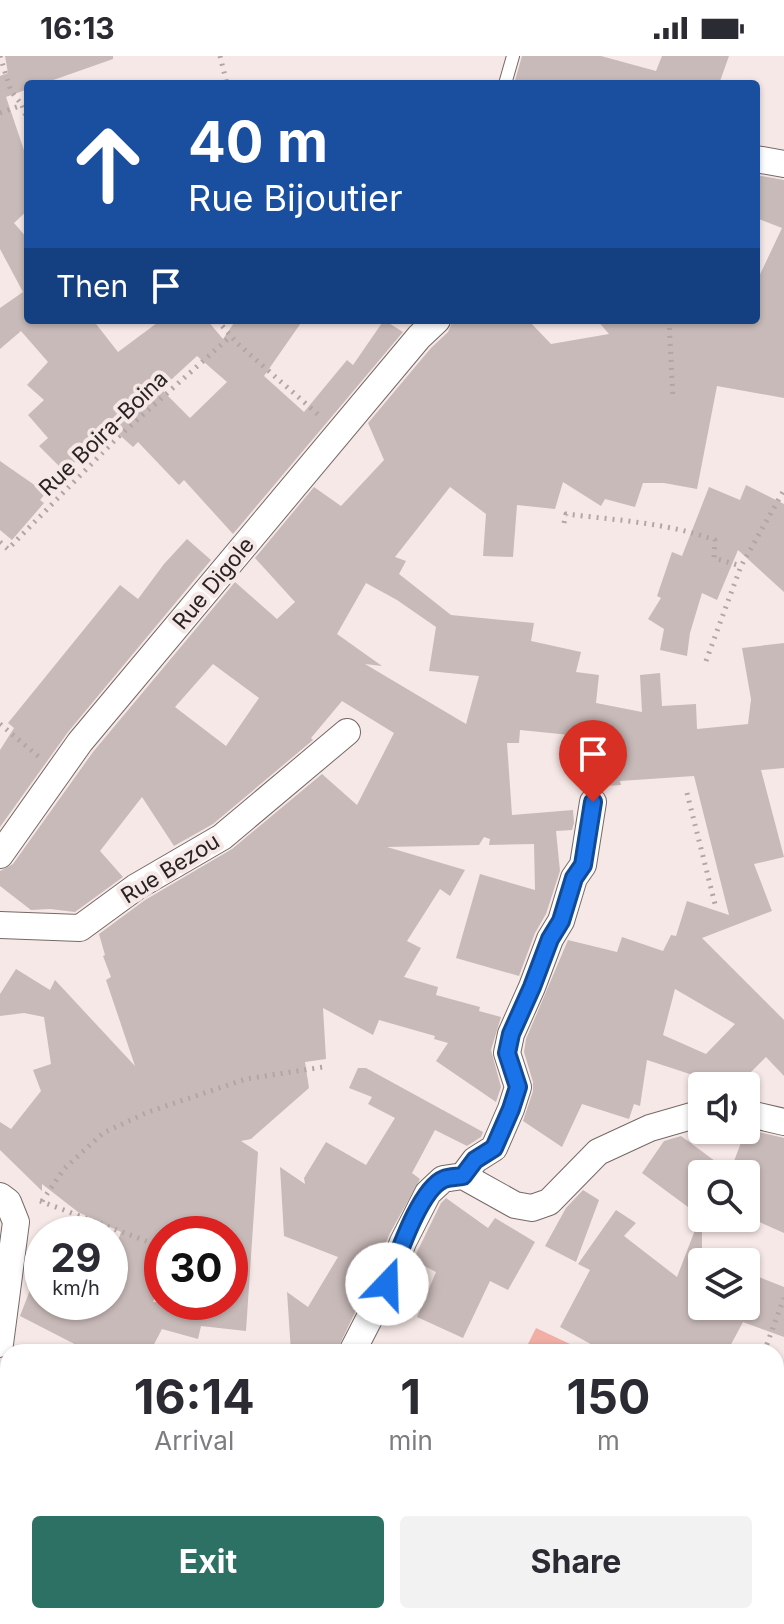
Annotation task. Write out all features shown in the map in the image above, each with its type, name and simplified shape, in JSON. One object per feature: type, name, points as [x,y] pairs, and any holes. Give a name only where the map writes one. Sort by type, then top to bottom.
[{"type":"street","points":[[760,160],[784,164]]},
{"type":"street","name":"Rue Digole","points":[[0,855],[80,742],[340,435],[427,326]]},
{"type":"street","name":"Rue Bezou","points":[[0,925],[80,928],[136,887],[222,837],[347,732]]},
{"type":"street","points":[[463,1176],[475,1160],[494,1148],[511,1109],[518,1087],[507,1053],[511,1034],[550,939],[561,921],[574,878],[583,865],[593,802]]},
{"type":"street","points":[[760,1116],[784,1122]]},
{"type":"street","points":[[356,1344],[428,1193],[443,1179],[463,1176],[515,1205],[532,1208],[549,1202],[598,1152],[650,1128],[688,1117]]},
{"type":"street","points":[[0,1344],[16,1222],[4,1199]]},
{"type":"lane","points":[[506,80],[513,56]]},
{"type":"path","points":[[0,56],[11,91],[24,111]]},
{"type":"path","points":[[220,56],[226,80]]},
{"type":"path","points":[[0,113],[22,105]]},
{"type":"path","points":[[220,324],[340,435]]},
{"type":"path","points":[[669,324],[673,400]]},
{"type":"path","name":"Rue Boira-Boina","points":[[0,542],[8,549],[117,438],[231,336]]},
{"type":"path","points":[[706,661],[741,566],[784,490]]},
{"type":"path","points":[[564,523],[566,514],[702,535],[715,540],[714,558],[741,566]]},
{"type":"path","points":[[0,724],[58,773]]},
{"type":"path","points":[[687,793],[715,904]]},
{"type":"path","points":[[42,1201],[64,1169],[103,1133],[148,1112],[246,1079],[323,1067]]},
{"type":"path","points":[[4,1199],[42,1201],[144,1240]]},
{"type":"path","points":[[768,1344],[780,1319],[784,1298]]},
{"type":"shaded area","points":[[536,1328],[570,1344],[528,1344]]},
{"type":"building","points":[[5,56],[113,56],[113,59],[53,80],[24,80],[24,90],[6,97],[24,150],[24,214],[14,223],[24,234],[24,324],[96,324],[118,352],[156,324],[210,324],[223,339],[233,324],[300,324],[264,376],[304,412],[347,360],[353,365],[381,324],[390,324],[403,332],[233,534],[184,480],[179,485],[138,442],[133,447],[114,430],[95,448],[92,445],[65,472],[39,446],[48,438],[28,415],[44,400],[27,385],[48,362],[21,331],[0,349],[0,308],[23,292],[0,249],[0,76],[8,73]],"holes":[[[197,356],[227,382],[190,418],[161,389]]]},
{"type":"building","points":[[522,56],[601,56],[656,71],[662,56],[729,56],[720,80],[515,80]]},
{"type":"building","points":[[760,176],[784,180],[784,398],[717,386],[697,489],[643,483],[635,507],[605,499],[601,506],[563,482],[555,509],[517,505],[513,557],[483,556],[486,514],[450,487],[395,557],[406,561],[399,574],[451,615],[534,623],[531,641],[581,652],[576,672],[599,675],[596,703],[642,712],[640,675],[660,673],[662,706],[696,704],[697,729],[748,724],[751,699],[742,648],[784,643],[784,768],[761,770],[784,857],[754,864],[772,911],[702,938],[784,1020],[784,1076],[766,1057],[751,1072],[688,1073],[647,1060],[640,1106],[634,1104],[629,1119],[582,1104],[562,1147],[523,1121],[533,1091],[524,1052],[526,1039],[568,940],[617,952],[622,937],[663,951],[671,935],[676,936],[687,901],[729,915],[694,776],[620,781],[621,785],[580,790],[590,737],[520,730],[519,743],[507,743],[512,815],[573,810],[574,823],[572,830],[556,831],[560,871],[546,914],[535,933],[519,976],[456,958],[480,874],[535,890],[534,844],[489,845],[490,839],[484,837],[479,845],[387,847],[465,870],[450,896],[440,889],[407,941],[421,948],[404,977],[438,987],[436,995],[480,1007],[479,1011],[501,1017],[491,1050],[501,1087],[496,1102],[436,1061],[448,1043],[434,1039],[435,1036],[379,1020],[373,1035],[323,1008],[326,1059],[305,1062],[309,1088],[251,1139],[241,1141],[258,1152],[248,1301],[248,1216],[144,1216],[144,1320],[247,1320],[246,1331],[201,1326],[198,1339],[162,1329],[154,1344],[74,1344],[28,1320],[128,1320],[128,1216],[87,1216],[78,1212],[42,1184],[42,1191],[0,1150],[0,1122],[11,1129],[41,1091],[33,1070],[51,1064],[44,1017],[24,1013],[0,1016],[0,994],[16,969],[50,990],[55,980],[135,1066],[106,980],[111,977],[99,934],[145,900],[232,849],[322,774],[357,805],[394,733],[342,701],[311,738],[313,740],[213,824],[174,846],[142,797],[100,851],[123,877],[75,912],[31,910],[0,886],[0,871],[13,864],[93,752],[235,582],[277,619],[295,602],[255,558],[314,487],[341,506],[384,460],[368,423],[448,332],[451,324],[532,324],[551,344],[609,334],[600,324],[760,324],[760,275],[782,228],[760,220]],"holes":[[[366,583],[436,627],[429,671],[479,676],[466,724],[365,664],[382,666],[337,634]],[[213,664],[259,698],[226,746],[175,707]],[[675,989],[735,1024],[706,1054],[663,1035]]]},
{"type":"building","points":[[0,461],[46,493],[40,500],[44,503],[12,540],[0,530]]},
{"type":"building","points":[[746,485],[784,504],[784,592],[738,550],[717,600],[702,593],[690,633],[687,656],[660,650],[664,629],[648,619],[661,598],[657,596],[672,552],[682,556],[709,487],[740,500]]},
{"type":"building","points":[[187,539],[211,560],[68,732],[0,827],[0,750],[14,728],[8,723],[120,585],[138,599]]},
{"type":"building","points":[[358,1068],[366,1068],[483,1132],[481,1137],[467,1146],[435,1130],[412,1173],[420,1179],[389,1235],[340,1344],[290,1344],[287,1292],[308,1307],[338,1257],[284,1236],[280,1167],[305,1184],[304,1178],[326,1142],[366,1165],[395,1118],[368,1104],[372,1097],[349,1088]]},
{"type":"building","points":[[760,1132],[784,1138],[784,1233],[760,1222],[760,1160],[734,1160],[740,1144],[760,1144]]},
{"type":"building","points":[[681,1136],[714,1160],[688,1160],[688,1207],[642,1173],[664,1141]]},
{"type":"building","points":[[583,1190],[599,1200],[576,1262],[545,1246],[566,1208]]},
{"type":"building","points":[[446,1198],[488,1228],[495,1218],[535,1242],[508,1290],[490,1281],[463,1338],[417,1317],[436,1272],[413,1260]]},
{"type":"building","points":[[616,1210],[636,1223],[624,1236],[677,1277],[688,1248],[688,1320],[760,1320],[760,1278],[784,1287],[784,1337],[743,1322],[731,1344],[591,1344],[560,1327],[590,1270],[578,1264]]},
{"type":"building","points":[[694,1232],[702,1232],[702,1248],[688,1248]]},
{"type":"route","points":[[387,1284],[403,1242],[428,1193],[443,1179],[463,1176],[475,1160],[494,1148],[511,1109],[518,1087],[507,1053],[511,1034],[550,939],[561,921],[574,878],[583,865],[593,802]]}]
